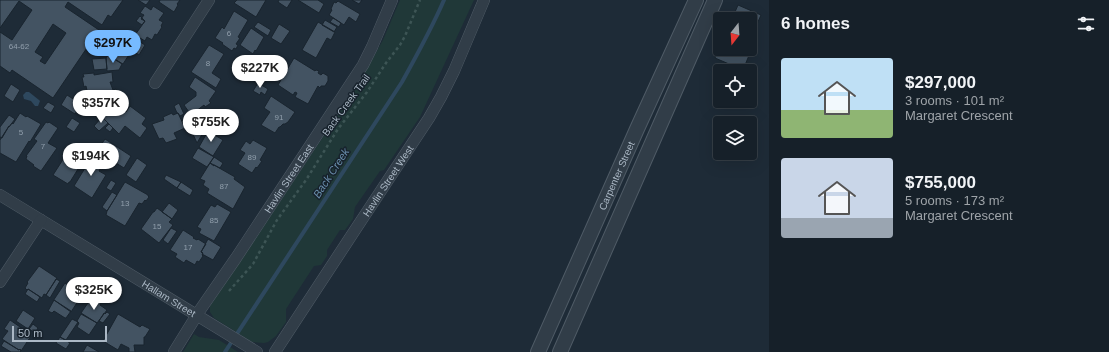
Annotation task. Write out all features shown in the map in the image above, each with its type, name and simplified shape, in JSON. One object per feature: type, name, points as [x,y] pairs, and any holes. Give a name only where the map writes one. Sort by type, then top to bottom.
[{"type":"street","points":[[155,83],[209,0]]},
{"type":"street","name":"Havlin Street East","points":[[174,352],[363,65],[372,48],[392,0]]},
{"type":"street","name":"Havlin Street West","points":[[275,352],[433,111],[454,71],[484,0]]},
{"type":"street","name":"Carpenter Street","points":[[538,352],[696,0]]},
{"type":"street","name":"Carpenter Street","points":[[560,352],[715,0]]},
{"type":"street","name":"Hallam Street","points":[[0,195],[257,352]]},
{"type":"street","points":[[0,282],[41,220]]},
{"type":"path","name":"Back Creek Trail","points":[[228,291],[253,264],[276,220],[306,180],[335,133],[400,46],[420,0]]},
{"type":"green space","points":[[400,0],[474,0],[420,117],[384,170],[380,171],[355,207],[353,219],[345,230],[340,230],[327,250],[327,256],[321,265],[314,266],[286,309],[286,322],[276,336],[264,343],[252,342],[214,318],[210,312],[210,306],[359,83],[383,40]]},
{"type":"green space","points":[[194,334],[199,337],[219,340],[238,352],[183,352]]},
{"type":"water","points":[[26,92],[29,92],[40,101],[38,106],[35,106],[31,101],[24,99],[23,95]]},
{"type":"building","points":[[0,0],[123,0],[111,17],[108,15],[102,25],[68,2],[65,7],[99,30],[53,98],[12,70],[10,73],[0,66],[0,32],[12,40],[32,10],[19,1],[0,28]],"holes":[[[53,24],[66,33],[45,64],[40,61],[43,57],[35,52]]]},
{"type":"building","points":[[138,0],[150,0],[146,5]]},
{"type":"building","points":[[160,0],[180,0],[174,12],[159,2]]},
{"type":"building","points":[[237,0],[266,0],[256,17],[234,3]]},
{"type":"building","points":[[279,0],[292,0],[287,8],[278,2]]},
{"type":"building","points":[[298,0],[318,0],[324,4],[319,13]]},
{"type":"building","points":[[352,0],[362,0],[359,4]]},
{"type":"building","points":[[338,1],[360,14],[356,22],[349,17],[344,25],[329,15],[334,2],[336,3]]},
{"type":"building","points":[[738,5],[754,12],[735,12]]},
{"type":"building","points":[[145,6],[151,10],[153,6],[164,13],[159,20],[163,22],[157,35],[155,34],[152,40],[147,37],[145,41],[135,35],[145,21],[141,19],[144,15],[140,13]]},
{"type":"building","points":[[234,11],[248,20],[238,37],[240,38],[236,44],[238,45],[236,49],[234,48],[232,51],[215,38],[222,27],[224,29]]},
{"type":"building","points":[[757,13],[761,15],[757,24]]},
{"type":"building","points":[[140,16],[145,21],[142,25],[136,21]]},
{"type":"building","points":[[333,18],[341,23],[339,27],[330,22]]},
{"type":"building","points":[[325,20],[337,27],[334,32],[322,25]]},
{"type":"building","points":[[258,22],[271,30],[268,36],[254,27]]},
{"type":"building","points":[[318,22],[335,32],[331,40],[327,38],[316,58],[302,50]]},
{"type":"building","points":[[279,24],[290,31],[281,44],[271,38]]},
{"type":"building","points":[[251,28],[264,37],[253,54],[240,45]]},
{"type":"building","points":[[123,31],[145,45],[139,55],[132,50],[123,64],[106,54]]},
{"type":"building","points":[[209,45],[224,54],[212,73],[221,79],[216,88],[191,72]]},
{"type":"building","points":[[108,55],[122,64],[119,70],[107,71],[106,58]]},
{"type":"building","points":[[716,56],[749,56],[745,64],[729,64],[715,58]]},
{"type":"building","points":[[237,57],[251,66],[248,70],[233,63]]},
{"type":"building","points":[[106,58],[107,69],[94,70],[92,59]]},
{"type":"building","points":[[294,58],[315,71],[319,71],[318,73],[321,75],[323,73],[328,76],[328,81],[325,86],[321,86],[320,88],[318,86],[308,104],[295,97],[297,93],[295,92],[293,95],[278,85]]},
{"type":"building","points":[[257,61],[271,69],[262,83],[248,75]]},
{"type":"building","points":[[112,72],[113,82],[110,82],[113,90],[116,89],[121,98],[104,108],[95,110],[94,106],[91,107],[86,95],[88,95],[86,86],[84,87],[82,77],[84,77],[83,74],[94,73],[94,75]]},
{"type":"building","points":[[195,77],[216,91],[209,101],[211,103],[205,107],[204,105],[191,115],[184,105],[196,96],[196,92],[189,87]]},
{"type":"building","points":[[258,83],[268,89],[265,95],[261,92],[260,95],[253,91]]},
{"type":"building","points":[[11,84],[20,90],[13,102],[4,96]]},
{"type":"building","points":[[67,95],[81,104],[75,114],[61,105]]},
{"type":"building","points":[[271,96],[295,112],[288,122],[279,127],[275,133],[261,125],[270,112],[264,108]]},
{"type":"building","points":[[48,102],[55,106],[51,113],[43,108]]},
{"type":"building","points":[[179,103],[184,114],[180,116],[174,106]]},
{"type":"building","points":[[116,106],[126,112],[130,106],[146,118],[142,124],[147,128],[140,138],[125,126],[119,134],[102,117]]},
{"type":"building","points":[[103,107],[107,112],[98,118],[94,113]]},
{"type":"building","points":[[20,113],[41,124],[16,162],[0,153],[0,140]]},
{"type":"building","points":[[172,113],[173,115],[178,113],[185,128],[174,133],[177,139],[166,143],[163,138],[159,139],[152,124],[164,120],[163,117]]},
{"type":"building","points":[[9,115],[15,119],[2,138],[0,137],[0,127]]},
{"type":"building","points":[[198,116],[204,131],[197,143],[187,121]]},
{"type":"building","points":[[102,117],[108,123],[99,131],[94,126]]},
{"type":"building","points":[[72,118],[80,123],[74,132],[66,127]]},
{"type":"building","points":[[46,122],[49,122],[58,128],[48,143],[57,148],[41,171],[26,159],[26,156],[37,141],[34,139]]},
{"type":"building","points":[[109,124],[113,128],[110,132],[105,128]]},
{"type":"building","points":[[208,131],[223,140],[213,156],[199,147]]},
{"type":"building","points":[[105,139],[131,156],[124,168],[97,151]]},
{"type":"building","points":[[253,140],[267,148],[260,160],[262,161],[252,173],[238,164],[245,153],[240,150],[246,141],[250,144]]},
{"type":"building","points":[[71,147],[85,155],[84,157],[86,158],[82,164],[80,163],[77,168],[78,169],[68,184],[53,175]]},
{"type":"building","points":[[198,148],[214,157],[207,167],[192,158]]},
{"type":"building","points":[[98,152],[107,157],[104,162],[95,157]]},
{"type":"building","points":[[93,155],[106,164],[102,170],[100,169],[99,171],[106,175],[92,198],[74,186]]},
{"type":"building","points":[[214,157],[223,163],[220,168],[210,163]]},
{"type":"building","points":[[137,158],[147,165],[136,182],[126,175]]},
{"type":"building","points":[[210,163],[235,177],[234,179],[245,187],[233,209],[207,193],[209,189],[203,185],[205,181],[200,179]]},
{"type":"building","points":[[166,175],[181,182],[177,188],[164,179]]},
{"type":"building","points":[[111,180],[116,183],[111,191],[106,188]]},
{"type":"building","points":[[125,182],[149,197],[142,204],[139,203],[125,226],[106,215]]},
{"type":"building","points":[[181,182],[193,190],[190,196],[177,188]]},
{"type":"building","points":[[112,192],[117,195],[107,211],[102,207]]},
{"type":"building","points":[[169,203],[178,210],[172,219],[162,212]]},
{"type":"building","points":[[217,204],[231,212],[214,241],[199,233],[201,229],[197,227],[211,205],[215,207]]},
{"type":"building","points":[[157,208],[172,219],[169,222],[173,225],[159,243],[141,229]]},
{"type":"building","points":[[171,228],[177,231],[168,244],[163,240]]},
{"type":"building","points":[[183,230],[194,237],[193,238],[206,244],[201,252],[203,253],[203,256],[195,265],[186,260],[184,263],[175,257],[177,254],[170,250]]},
{"type":"building","points":[[208,239],[221,247],[213,260],[201,252]]},
{"type":"building","points":[[39,266],[57,278],[46,295],[44,294],[42,298],[25,288],[28,283],[27,282]]},
{"type":"building","points":[[56,279],[60,281],[50,298],[46,295]]},
{"type":"building","points":[[65,283],[82,295],[71,312],[54,300],[53,301]]},
{"type":"building","points":[[28,289],[40,297],[37,302],[25,294]]},
{"type":"building","points":[[92,298],[101,303],[100,305],[107,310],[97,323],[81,313]]},
{"type":"building","points":[[54,300],[71,311],[66,318],[54,311],[52,313],[48,311]]},
{"type":"building","points":[[23,310],[35,318],[28,329],[16,321]]},
{"type":"building","points":[[107,312],[110,314],[103,323],[99,321],[104,313],[105,314]]},
{"type":"building","points":[[81,314],[97,323],[89,335],[77,327],[79,323],[77,321]]},
{"type":"building","points":[[118,314],[140,327],[142,325],[150,329],[144,337],[144,345],[134,345],[135,352],[129,352],[129,348],[121,344],[118,350],[103,341]]},
{"type":"building","points":[[72,319],[78,322],[66,340],[60,337]]},
{"type":"building","points":[[10,320],[31,336],[21,351],[2,339],[8,331],[4,329]]},
{"type":"building","points":[[33,324],[38,328],[35,333],[29,329]]},
{"type":"building","points":[[60,337],[70,343],[66,349],[56,343]]},
{"type":"building","points":[[4,341],[19,350],[20,349],[21,351],[11,352],[1,346]]},
{"type":"building","points":[[87,345],[99,352],[83,352]]},
{"type":"waterway","name":"Back Creek","points":[[225,352],[402,82],[444,0]]}]
